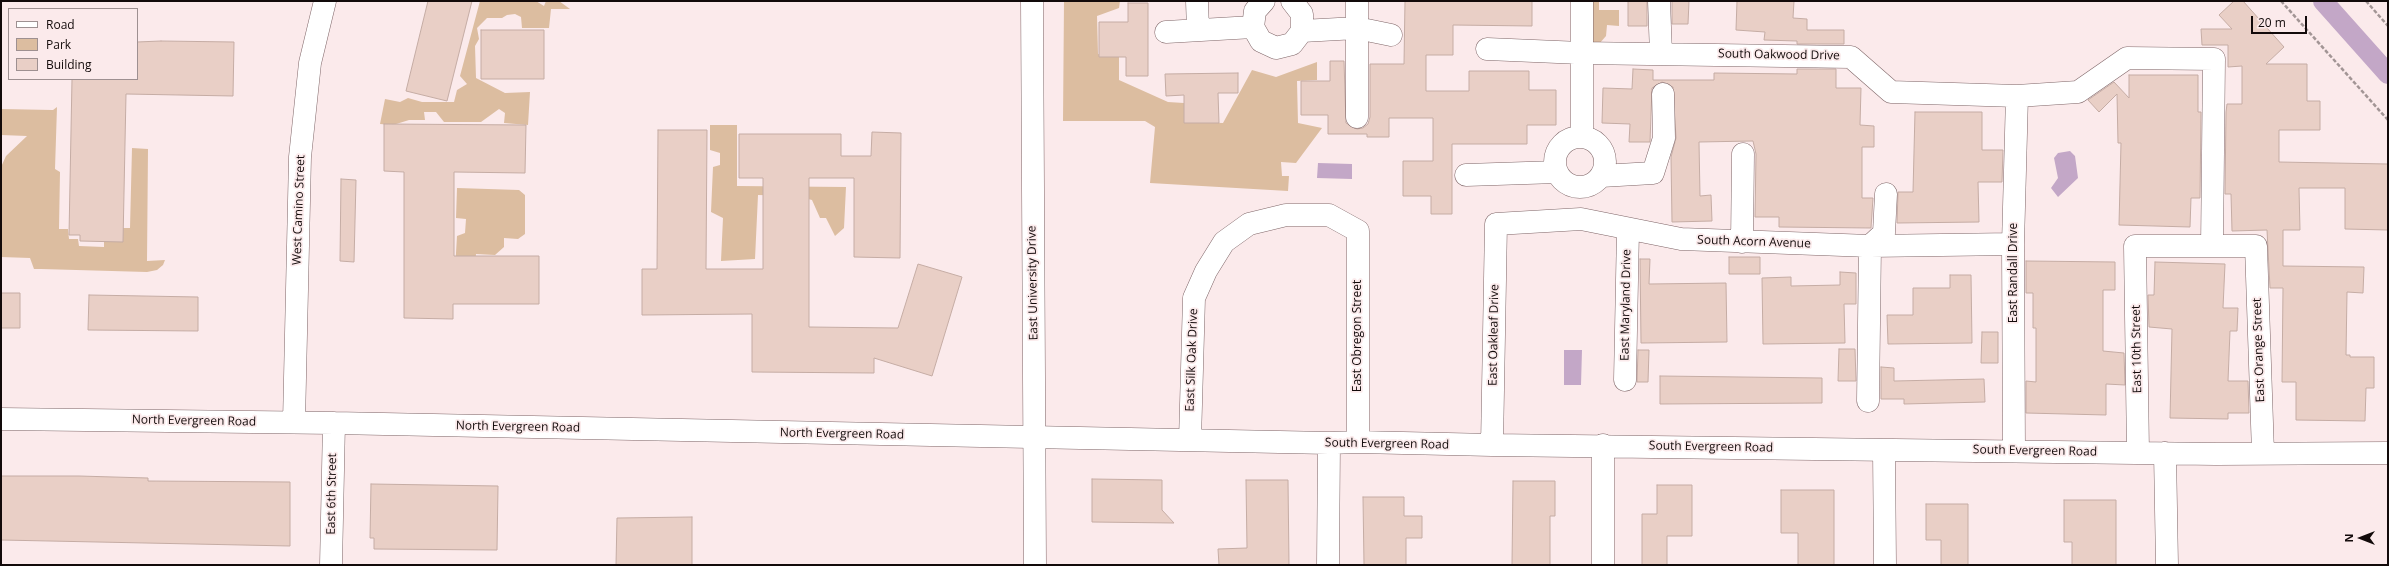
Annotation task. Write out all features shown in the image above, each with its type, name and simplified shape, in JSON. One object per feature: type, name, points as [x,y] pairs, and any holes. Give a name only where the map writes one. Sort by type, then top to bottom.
[{"type":"street","name":"West Camino Street","points":[[294,422],[300,157],[310,63],[325,1]]},
{"type":"street","name":"East University Drive","points":[[1032,1],[1036,565]]},
{"type":"street","points":[[1197,1],[1198,30]]},
{"type":"street","points":[[1264,1],[1255,11],[1253,27],[1261,41],[1276,48],[1292,44],[1302,31],[1302,14],[1292,1]]},
{"type":"street","points":[[1356,1],[1357,117]]},
{"type":"street","points":[[1582,1],[1582,136]]},
{"type":"street","points":[[1659,1],[1661,54]]},
{"type":"street","points":[[1166,32],[1253,27]]},
{"type":"street","points":[[1302,31],[1357,28],[1391,35]]},
{"type":"street","name":"South Oakwood Drive","points":[[1487,49],[1581,53],[1851,57],[1890,92],[2017,96],[2078,92],[2127,58],[2214,59],[2212,246]]},
{"type":"street","points":[[1601,176],[1653,173],[1664,138],[1663,94]]},
{"type":"street","name":"East Randall Drive","points":[[2014,451],[2013,244],[2017,96]]},
{"type":"street","points":[[1582,136],[1596,141],[1604,154],[1606,161],[1601,176],[1596,182],[1582,187],[1567,183],[1557,172],[1555,165],[1557,150],[1568,140],[1582,136]]},
{"type":"street","points":[[1742,242],[1743,154]]},
{"type":"street","points":[[1466,174],[1557,172]]},
{"type":"street","points":[[1581,219],[1582,187]]},
{"type":"street","points":[[1868,401],[1870,246],[1884,233],[1886,194]]},
{"type":"street","name":"East Silk Oak Drive","points":[[1190,440],[1194,298],[1206,271],[1224,242],[1249,224],[1286,215],[1329,215],[1358,231]]},
{"type":"street","name":"South Acorn Avenue","points":[[1496,224],[1581,219],[1681,240],[1870,246],[2013,244]]},
{"type":"street","name":"East Oakleaf Drive","points":[[1492,445],[1496,224]]},
{"type":"street","name":"East Maryland Drive","points":[[1625,380],[1628,230]]},
{"type":"street","name":"East Obregon Street","points":[[1358,231],[1358,442]]},
{"type":"street","name":"East 10th Street","points":[[2138,452],[2135,246],[2212,246]]},
{"type":"street","name":"East Orange Street","points":[[2212,246],[2256,246],[2263,453]]},
{"type":"street","name":"North Evergreen Road","points":[[1,419],[294,422],[1035,439]]},
{"type":"street","name":"East 6th Street","points":[[331,565],[334,423]]},
{"type":"street","name":"South Evergreen Road","points":[[1035,439],[2165,453],[2388,453]]},
{"type":"street","points":[[1328,565],[1329,443]]},
{"type":"street","points":[[1603,445],[1603,565]]},
{"type":"street","points":[[1884,450],[1885,565]]},
{"type":"street","points":[[2165,453],[2167,565]]},
{"type":"path","points":[[2281,1],[2388,120]]},
{"type":"path","points":[[2366,1],[2388,26]]},
{"type":"green space","points":[[480,1],[536,1],[544,6],[546,1],[559,1],[570,9],[551,9],[549,28],[522,28],[521,17],[515,14],[507,15],[502,18],[487,18],[477,28],[479,39],[475,46],[476,78],[505,93],[530,92],[528,125],[504,123],[505,113],[499,109],[481,122],[444,122],[436,112],[424,112],[425,120],[409,120],[393,125],[380,124],[385,99],[400,102],[408,98],[422,102],[454,102],[457,90],[467,84],[460,76]]},
{"type":"green space","points":[[1064,1],[1120,1],[1119,8],[1097,16],[1098,54],[1119,57],[1119,80],[1168,102],[1184,103],[1184,122],[1223,123],[1252,70],[1276,77],[1317,62],[1317,80],[1297,81],[1298,123],[1322,128],[1296,163],[1281,162],[1282,176],[1289,176],[1288,191],[1150,183],[1155,127],[1145,121],[1063,121]]},
{"type":"green space","points":[[1591,1],[1599,1],[1599,10],[1619,10],[1619,26],[1607,25],[1606,36],[1599,44],[1593,45],[1591,38]]},
{"type":"green space","points":[[57,107],[55,169],[60,172],[59,229],[68,229],[69,239],[78,239],[79,246],[104,247],[104,240],[121,228],[130,228],[132,148],[148,149],[147,261],[165,260],[163,265],[157,270],[147,272],[34,269],[30,258],[1,257],[1,167],[6,156],[27,136],[1,135],[1,109],[53,110]]},
{"type":"green space","points":[[710,125],[737,125],[737,186],[846,187],[844,228],[835,236],[826,218],[820,218],[812,200],[796,196],[758,195],[755,259],[721,261],[723,218],[711,212],[713,167],[720,165],[720,153],[710,150]]},
{"type":"green space","points":[[457,188],[519,190],[525,195],[525,234],[518,239],[504,238],[504,247],[495,255],[476,254],[474,284],[455,270],[457,236],[465,233],[466,219],[456,218]]},
{"type":"shaded area","points":[[2070,151],[2075,156],[2078,178],[2058,197],[2051,188],[2058,178],[2054,158],[2058,153]]},
{"type":"shaded area","points":[[1318,163],[1352,164],[1352,179],[1317,178]]},
{"type":"shaded area","points":[[1564,350],[1582,350],[1581,385],[1564,385]]},
{"type":"building","points":[[428,1],[472,1],[447,101],[406,91]]},
{"type":"building","points":[[1405,1],[1532,1],[1532,26],[1453,25],[1453,55],[1426,55],[1426,91],[1469,91],[1469,71],[1529,71],[1529,90],[1556,90],[1556,125],[1527,125],[1527,144],[1452,144],[1452,214],[1431,214],[1431,196],[1403,196],[1403,161],[1433,161],[1433,118],[1389,118],[1389,137],[1367,137],[1367,134],[1328,134],[1328,115],[1301,115],[1301,81],[1330,81],[1330,61],[1344,61],[1346,123],[1357,129],[1363,128],[1368,124],[1370,117],[1370,64],[1404,64]]},
{"type":"building","points":[[1628,1],[1647,1],[1647,26],[1628,26]]},
{"type":"building","points":[[1672,1],[1689,1],[1688,24],[1672,24]]},
{"type":"building","points":[[1737,1],[1794,1],[1793,18],[1807,19],[1807,30],[1844,30],[1844,44],[1797,44],[1797,41],[1764,40],[1765,32],[1736,30]]},
{"type":"building","points":[[2234,1],[2243,1],[2284,47],[2266,64],[2307,64],[2307,101],[2320,101],[2320,130],[2279,130],[2279,162],[2388,164],[2388,230],[2345,229],[2345,188],[2299,188],[2300,230],[2283,230],[2283,266],[2364,267],[2363,293],[2347,292],[2346,355],[2350,355],[2350,357],[2374,357],[2374,388],[2366,388],[2365,421],[2296,420],[2296,382],[2282,382],[2283,288],[2270,288],[2267,230],[2232,231],[2231,194],[2225,194],[2226,112],[2227,104],[2242,104],[2242,66],[2228,67],[2228,45],[2202,45],[2201,29],[2232,29],[2219,15]]},
{"type":"building","points":[[1128,3],[1148,3],[1148,76],[1126,76],[1126,57],[1099,57],[1099,22],[1128,22]]},
{"type":"building","points":[[481,30],[544,30],[544,79],[481,79]]},
{"type":"building","points":[[138,42],[234,42],[233,96],[126,94],[123,242],[80,241],[80,235],[69,235],[72,80],[138,80]]},
{"type":"building","points":[[1633,69],[1653,70],[1653,80],[1714,80],[1714,73],[1797,74],[1797,69],[1836,69],[1836,88],[1861,88],[1860,125],[1874,126],[1874,147],[1862,147],[1862,198],[1873,198],[1871,228],[1779,227],[1779,217],[1755,217],[1756,154],[1753,141],[1699,142],[1700,196],[1711,195],[1712,221],[1672,222],[1671,157],[1676,138],[1673,87],[1662,82],[1652,88],[1650,142],[1629,142],[1630,124],[1602,123],[1603,88],[1632,89]]},
{"type":"building","points":[[1238,73],[1238,93],[1218,93],[1219,123],[1184,123],[1184,95],[1166,96],[1165,74]]},
{"type":"building","points":[[2129,75],[2198,75],[2198,112],[2201,112],[2200,198],[2191,198],[2190,227],[2119,225],[2121,143],[2118,143],[2117,94],[2099,112],[2088,100],[2114,82],[2129,98]]},
{"type":"building","points":[[1915,112],[1982,112],[1982,150],[2003,150],[2002,182],[1978,182],[1979,222],[1897,223],[1898,192],[1913,192]]},
{"type":"building","points":[[384,124],[526,125],[525,173],[454,172],[454,256],[539,256],[539,304],[453,304],[453,319],[404,318],[404,172],[384,171]]},
{"type":"building","points":[[658,130],[707,130],[706,269],[763,269],[763,178],[739,178],[739,134],[841,134],[841,156],[871,156],[872,132],[901,133],[900,258],[854,257],[854,178],[809,178],[809,327],[898,328],[918,264],[962,277],[932,376],[874,358],[874,373],[752,372],[752,314],[642,315],[642,269],[657,269]]},
{"type":"building","points":[[341,179],[356,180],[354,262],[340,261]]},
{"type":"building","points":[[1729,257],[1760,257],[1760,274],[1729,274]]},
{"type":"building","points":[[1640,259],[1650,259],[1649,284],[1726,283],[1727,342],[1641,343]]},
{"type":"building","points":[[2026,261],[2115,262],[2115,290],[2103,290],[2103,351],[2124,353],[2125,385],[2106,384],[2106,415],[2026,413],[2026,381],[2036,382],[2036,328],[2033,328],[2033,293],[2026,293]]},
{"type":"building","points":[[2155,262],[2225,264],[2223,308],[2238,308],[2237,331],[2230,331],[2228,381],[2248,381],[2249,413],[2228,413],[2228,419],[2170,418],[2172,329],[2149,327],[2148,295],[2154,295]]},
{"type":"building","points":[[1840,272],[1856,273],[1856,304],[1844,304],[1845,343],[1763,344],[1762,278],[1791,277],[1791,286],[1840,285]]},
{"type":"building","points":[[1950,275],[1971,275],[1972,343],[1888,344],[1887,315],[1913,315],[1913,288],[1950,288]]},
{"type":"building","points":[[1,293],[20,293],[20,328],[1,328]]},
{"type":"building","points":[[89,295],[198,297],[198,331],[88,330]]},
{"type":"building","points":[[1982,332],[1998,332],[1998,363],[1981,363]]},
{"type":"building","points":[[1839,349],[1855,349],[1856,381],[1838,381]]},
{"type":"building","points":[[1638,350],[1649,350],[1648,382],[1637,382]]},
{"type":"building","points":[[1881,367],[1894,368],[1894,381],[1984,379],[1985,402],[1904,404],[1904,399],[1881,399]]},
{"type":"building","points":[[1660,376],[1822,378],[1822,403],[1660,404]]},
{"type":"building","points":[[1,476],[148,478],[148,481],[290,482],[290,546],[1,540]]},
{"type":"building","points":[[1092,479],[1162,480],[1162,510],[1174,523],[1092,522]]},
{"type":"building","points":[[1246,480],[1288,480],[1289,565],[1219,565],[1218,549],[1247,548]]},
{"type":"building","points":[[1513,481],[1555,481],[1555,516],[1550,516],[1550,565],[1512,565]]},
{"type":"building","points":[[371,484],[498,486],[497,550],[374,549],[374,538],[370,538]]},
{"type":"building","points":[[1657,485],[1692,485],[1692,536],[1667,536],[1667,565],[1642,565],[1642,514],[1657,514]]},
{"type":"building","points":[[1781,490],[1834,490],[1834,565],[1798,565],[1798,533],[1781,533]]},
{"type":"building","points":[[1363,497],[1404,497],[1404,516],[1422,516],[1422,538],[1406,538],[1406,565],[1364,565]]},
{"type":"building","points":[[2064,500],[2116,500],[2116,565],[2072,565],[2072,542],[2064,542]]},
{"type":"building","points":[[1926,504],[1968,504],[1968,565],[1941,565],[1941,540],[1926,540]]},
{"type":"building","points":[[692,517],[692,565],[616,565],[617,518]]},
{"type":"waterway","points":[[2323,1],[2388,74]]}]
